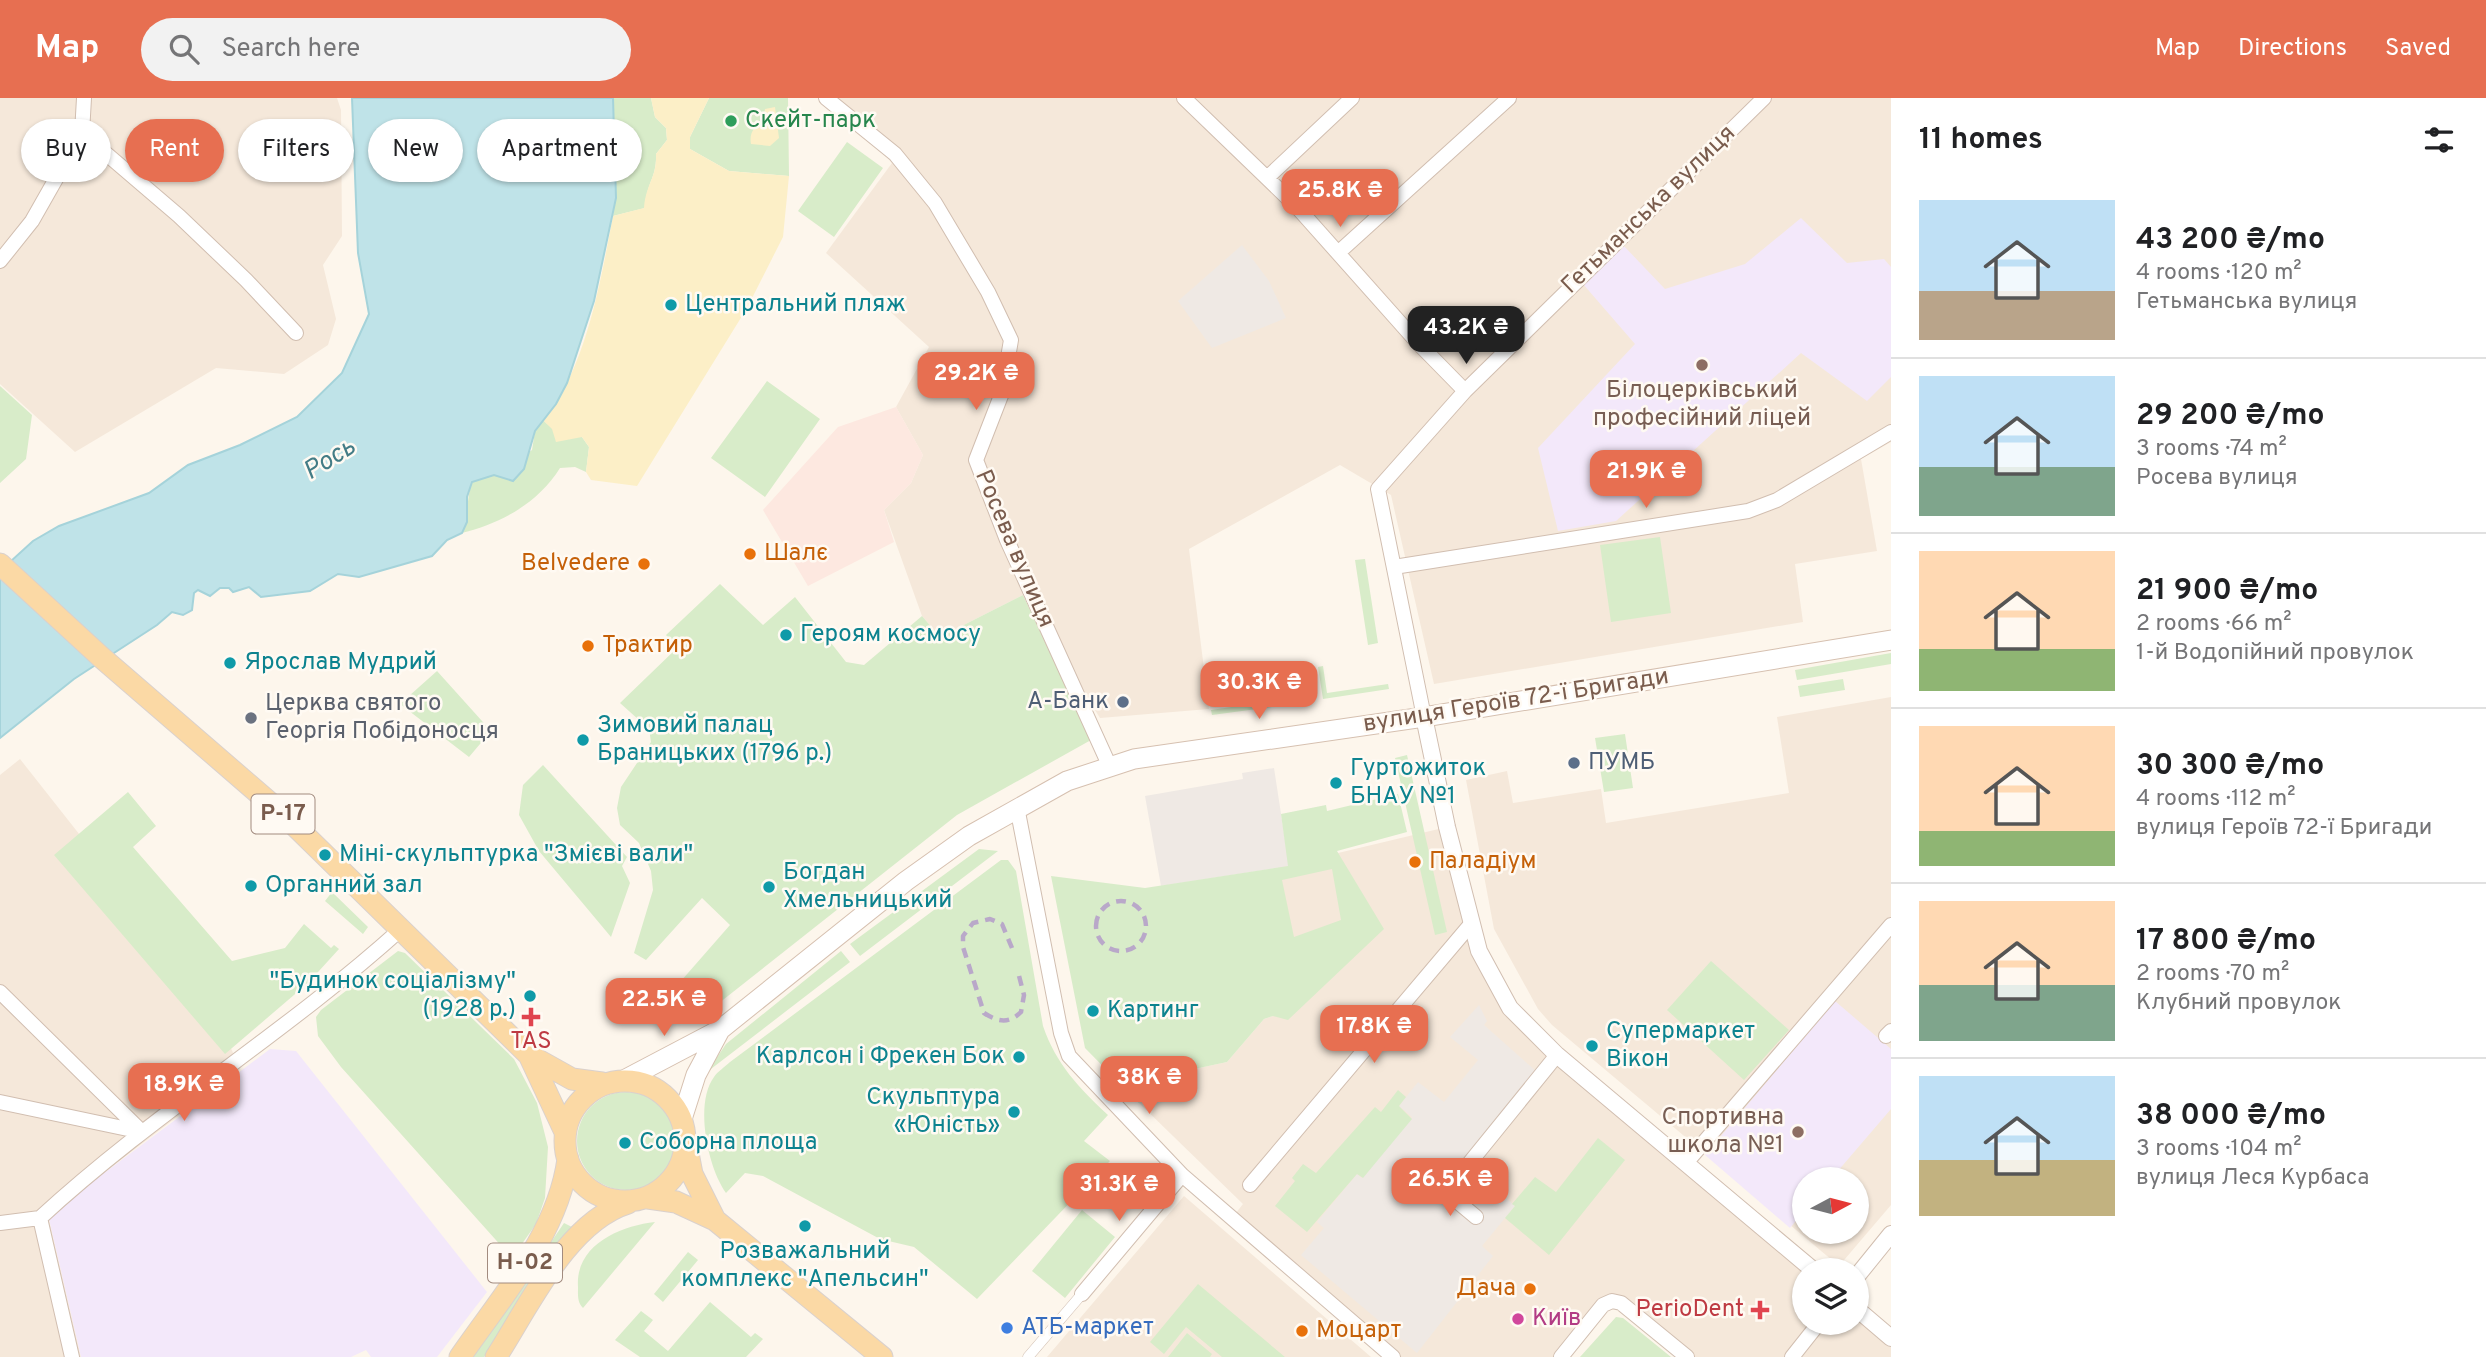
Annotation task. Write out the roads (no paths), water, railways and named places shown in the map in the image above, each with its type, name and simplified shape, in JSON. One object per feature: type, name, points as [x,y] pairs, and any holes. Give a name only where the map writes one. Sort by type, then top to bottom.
[{"type":"main road","name":"Р-17","points":[[0,564],[285,816],[529,1055],[572,1079],[602,1083]]},
{"type":"main road","name":"вулиця Героїв 72-ї Бригади","points":[[624,1080],[721,1029],[906,881],[1017,807],[1067,781],[1134,759],[1424,717],[1891,640]]},
{"type":"main road","name":"вулиця Героїв 72-ї Бригади","points":[[682,1119],[696,1075],[721,1029]]},
{"type":"main road","name":"Р-17","points":[[529,1055],[565,1132]]},
{"type":"main road","points":[[565,1132],[581,1099],[602,1083],[624,1080],[656,1089],[675,1107],[682,1119],[692,1174],[715,1220]]},
{"type":"main road","name":"Н-02","points":[[460,1357],[541,1237],[564,1188],[568,1159],[565,1132]]},
{"type":"main road","points":[[641,1199],[671,1182],[684,1158],[686,1145]]},
{"type":"main road","points":[[568,1159],[575,1175],[594,1194],[608,1199],[676,1202],[715,1220],[882,1357]]},
{"type":"main road","name":"Н-02","points":[[496,1357],[563,1254],[587,1225],[608,1209],[641,1199]]},
{"type":"street","name":"Росева вулиця","points":[[825,98],[895,154],[934,203],[988,292],[1011,340],[1002,393],[976,460],[1007,540],[1110,767]]},
{"type":"street","points":[[1184,98],[1267,178],[1465,391]]},
{"type":"street","points":[[1267,178],[1352,98]]},
{"type":"street","points":[[1338,253],[1509,98]]},
{"type":"street","name":"Гетьманська вулиця","points":[[1424,717],[1378,489],[1465,391],[1763,98]]},
{"type":"street","points":[[79,99],[81,119]]},
{"type":"street","points":[[111,158],[178,216],[296,332]]},
{"type":"street","points":[[0,261],[32,221],[54,182]]},
{"type":"street","points":[[1394,567],[1748,511],[1777,500],[1891,432]]},
{"type":"street","points":[[1424,717],[1479,951],[1510,1008],[1557,1055],[1799,1258]]},
{"type":"street","points":[[1017,807],[1060,1033],[1069,1056],[1182,1175],[1393,1357]]},
{"type":"street","points":[[1250,1185],[1471,923]]},
{"type":"street","points":[[1686,1163],[1891,925]]},
{"type":"street","points":[[0,1223],[40,1217],[142,1132],[288,1024],[401,929]]},
{"type":"street","points":[[0,992],[142,1132]]},
{"type":"street","points":[[1476,1217],[1446,1192],[1557,1055]]},
{"type":"street","points":[[0,1102],[142,1132]]},
{"type":"street","points":[[1028,1357],[1182,1175]]},
{"type":"street","points":[[40,1217],[72,1357]]},
{"type":"street","points":[[1869,1261],[1891,1234]]},
{"type":"street","points":[[1561,1357],[1603,1305],[1612,1301],[1620,1303],[1687,1357]]},
{"type":"street","points":[[1869,1319],[1891,1338]]},
{"type":"street","points":[[1792,1357],[1809,1335]]},
{"type":"water","name":"Рось","points":[[352,98],[613,98],[614,119],[477,119],[477,182],[616,182],[616,198],[594,301],[567,383],[556,404],[535,431],[524,469],[513,481],[494,475],[472,482],[467,497],[467,522],[462,533],[447,540],[432,556],[359,577],[338,574],[310,591],[261,597],[249,587],[233,592],[229,588],[220,588],[210,596],[198,590],[194,593],[192,610],[183,615],[172,612],[157,625],[74,679],[0,738],[0,571],[33,541],[59,526],[149,493],[188,465],[240,445],[297,417],[342,373],[369,314],[358,253]]},
{"type":"railway","points":[[1121,901],[1138,909],[1146,926],[1138,943],[1121,951],[1104,943],[1096,926],[1104,909],[1121,901]]},
{"type":"railway","points":[[1012,948],[1002,924],[990,919],[973,923],[963,936],[963,947],[984,1013],[1008,1020],[1021,1012],[1024,995],[1018,972]]},
{"type":"place","name":"Скейт-парк","points":[[731,121]]},
{"type":"place","name":"Центральний пляж","points":[[671,305]]},
{"type":"place","name":"Білоцерківський професійний ліцей","points":[[1702,365]]},
{"type":"place","name":"Шалє","points":[[750,554]]},
{"type":"place","name":"Belvedere","points":[[644,564]]},
{"type":"place","name":"Героям космосу","points":[[786,635]]},
{"type":"place","name":"Трактир","points":[[588,646]]},
{"type":"place","name":"Ярослав Мудрий","points":[[230,663]]},
{"type":"place","name":"А-Банк","points":[[1123,702]]},
{"type":"place","name":"Церква святого Георгія Побідоносця","points":[[251,718]]},
{"type":"place","name":"Зимовий палац Браницьких (1796 р.)","points":[[583,740]]},
{"type":"place","name":"ПУМБ","points":[[1574,763]]},
{"type":"place","name":"Гуртожиток БНАУ №1","points":[[1336,783]]},
{"type":"place","name":"Міні-скульптурка \"Змієві вали\"","points":[[325,855]]},
{"type":"place","name":"Паладіум","points":[[1415,862]]},
{"type":"place","name":"Органний зал","points":[[251,886]]},
{"type":"place","name":"Богдан Хмельницький","points":[[769,887]]},
{"type":"place","name":"\"Будинок соціалізму\" (1928 р.)","points":[[530,996]]},
{"type":"place","name":"Картинг","points":[[1093,1011]]},
{"type":"place","name":"TAS","points":[[531,1017]]},
{"type":"place","name":"Супермаркет Вікон","points":[[1592,1046]]},
{"type":"place","name":"Карлсон і Фрекен Бок","points":[[1019,1057]]},
{"type":"place","name":"Скульптура «Юність»","points":[[1014,1112]]},
{"type":"place","name":"Спортивна школа №1","points":[[1798,1132]]},
{"type":"place","name":"Соборна площа","points":[[625,1143]]},
{"type":"place","name":"Розважальний комплекс \"Апельсин\"","points":[[805,1226]]},
{"type":"place","name":"Дача","points":[[1530,1289]]},
{"type":"place","name":"PerioDent","points":[[1760,1310]]},
{"type":"place","name":"Київ","points":[[1518,1319]]},
{"type":"place","name":"АТБ-маркет","points":[[1007,1328]]},
{"type":"place","name":"Моцарт","points":[[1302,1331]]}]
